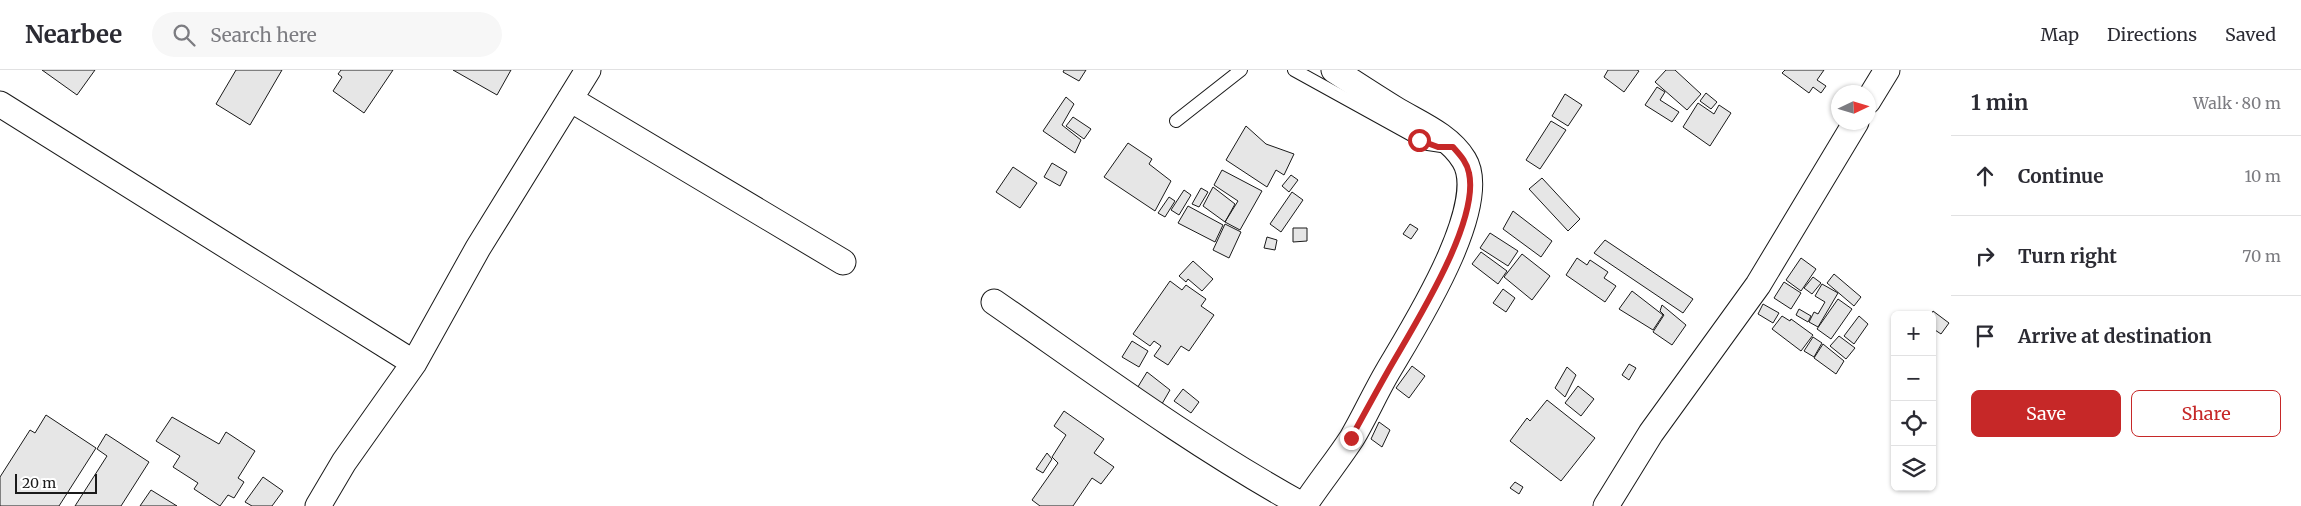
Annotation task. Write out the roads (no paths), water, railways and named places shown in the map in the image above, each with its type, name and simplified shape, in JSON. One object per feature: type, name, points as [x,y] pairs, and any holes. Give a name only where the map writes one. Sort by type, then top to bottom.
[{"type":"street","points":[[318,506],[344,462],[414,363],[478,248],[588,70]]},
{"type":"street","points":[[994,302],[1176,427],[1268,486],[1304,506],[1351,438],[1433,292],[1463,226],[1469,194],[1470,174],[1464,160],[1453,147],[1420,123],[1334,70]]},
{"type":"street","points":[[1876,88],[1887,70]]},
{"type":"street","points":[[570,100],[843,262]]},
{"type":"street","points":[[0,104],[414,363]]},
{"type":"street","points":[[1606,506],[1651,433],[1758,285],[1851,130]]},
{"type":"lane","points":[[1176,121],[1241,70]]},
{"type":"lane","points":[[1294,70],[1428,144],[1438,147],[1453,147]]}]
